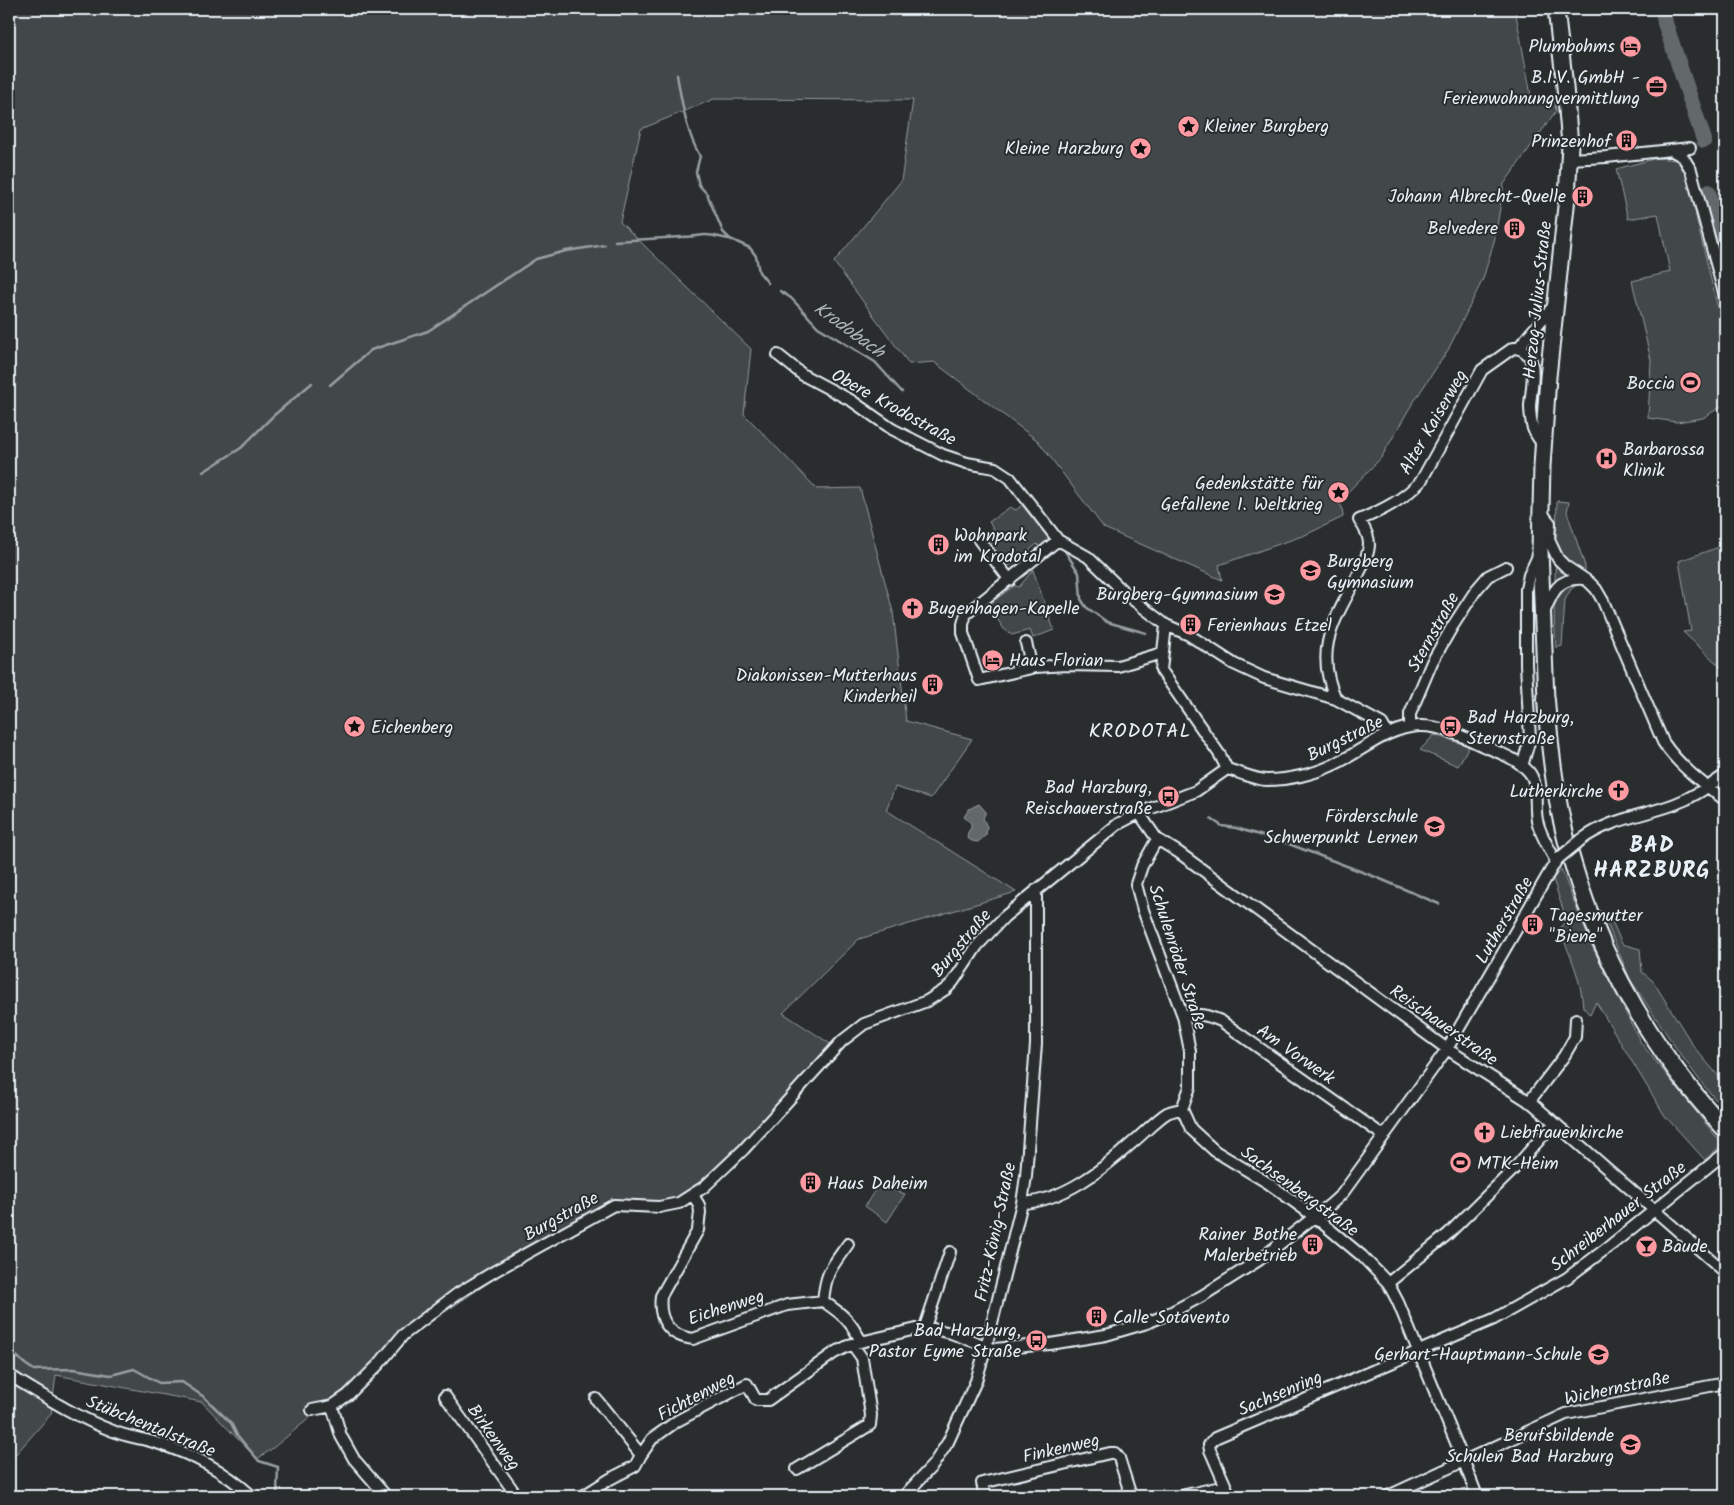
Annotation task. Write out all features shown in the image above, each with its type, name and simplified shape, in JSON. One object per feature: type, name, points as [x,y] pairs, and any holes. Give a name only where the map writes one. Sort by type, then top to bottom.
[{"type":"highway","points":[[1546,700],[1552,760],[1561,817],[1577,877],[1597,931],[1622,985],[1649,1031],[1683,1080],[1725,1130]]},
{"type":"main road","name":"Herzog-Julius-Straße","points":[[1541,512],[1548,378],[1570,159],[1569,123],[1556,9]]},
{"type":"main road","points":[[1541,512],[1540,550],[1546,700]]},
{"type":"street","points":[[1570,159],[1690,148]]},
{"type":"street","points":[[1671,150],[1682,157],[1691,170],[1725,297]]},
{"type":"street","name":"Alter Kaiserweg","points":[[1336,699],[1328,676],[1327,643],[1333,624],[1362,568],[1367,554],[1368,536],[1359,520],[1379,512],[1396,502],[1410,493],[1421,481],[1482,370],[1515,348],[1556,303]]},
{"type":"street","points":[[1515,348],[1524,350],[1532,360],[1530,408],[1532,428],[1544,446]]},
{"type":"street","name":"Obere Krodostraße","points":[[778,355],[804,375],[852,401],[892,429],[943,455],[968,463],[995,468],[1010,478],[1058,540],[1088,557],[1128,596],[1166,625],[1189,635],[1234,664],[1264,678],[1336,699],[1382,724],[1387,733]]},
{"type":"street","name":"Herzog-Julius-Straße","points":[[1541,512],[1550,523],[1549,540],[1554,553],[1565,566],[1596,589],[1606,607],[1663,742],[1673,757],[1725,800]]},
{"type":"street","points":[[979,540],[1010,580]]},
{"type":"street","points":[[1058,540],[966,614],[963,624],[964,633],[979,680],[1032,668],[1066,665],[1118,666],[1162,653]]},
{"type":"street","points":[[1540,550],[1529,575],[1526,589],[1526,664],[1530,738],[1522,766],[1529,772],[1534,783],[1534,804],[1540,832],[1558,860]]},
{"type":"street","name":"Sternstraße","points":[[1410,727],[1410,714],[1428,671],[1452,627],[1488,576],[1506,567]]},
{"type":"street","points":[[1543,616],[1557,587],[1566,581],[1583,579]]},
{"type":"street","points":[[1166,625],[1161,670],[1220,755],[1227,769]]},
{"type":"street","points":[[1026,643],[1032,668]]},
{"type":"street","name":"Burgstraße","points":[[312,1410],[332,1406],[348,1395],[380,1364],[402,1335],[458,1294],[495,1271],[614,1205],[659,1207],[679,1203],[693,1195],[744,1149],[842,1041],[864,1024],[927,1000],[946,989],[953,982],[977,946],[1004,917],[1118,824],[1139,813],[1196,791],[1227,769],[1266,780],[1309,774],[1334,765],[1387,733],[1410,727],[1420,726],[1462,736],[1522,766]]},
{"type":"street","name":"Lutherstraße","points":[[986,1347],[994,1349],[1050,1344],[1106,1335],[1147,1323],[1202,1296],[1251,1265],[1315,1217],[1342,1194],[1447,1049],[1558,860],[1590,832],[1628,817],[1677,804],[1695,796],[1725,775]]},
{"type":"street","name":"Reischauerstraße","points":[[1139,813],[1158,839],[1447,1049],[1529,1102],[1725,1272]]},
{"type":"street","name":"Schulenröder Straße","points":[[1158,839],[1142,866],[1136,884],[1143,910],[1183,1016],[1190,1051],[1190,1086],[1182,1109]]},
{"type":"street","name":"Fritz-König-Straße","points":[[904,1496],[933,1466],[948,1442],[976,1381],[1022,1202],[1026,1176],[1036,1044],[1036,890]]},
{"type":"street","name":"Am Vorwerk","points":[[1183,1016],[1205,1014],[1221,1021],[1384,1136]]},
{"type":"street","points":[[1529,1102],[1575,1037],[1576,1018]]},
{"type":"street","points":[[1022,1202],[1036,1202],[1054,1196],[1084,1180],[1118,1156],[1167,1113],[1182,1109]]},
{"type":"street","name":"Sachsenbergstraße","points":[[1182,1109],[1191,1129],[1215,1151],[1268,1183],[1315,1217],[1362,1256],[1388,1283],[1477,1496]]},
{"type":"street","points":[[1388,1283],[1448,1234],[1513,1170],[1554,1123]]},
{"type":"street","name":"Schreiberhauer Straße","points":[[1418,1352],[1494,1319],[1567,1278],[1725,1153]]},
{"type":"street","name":"Eichenweg","points":[[693,1195],[700,1212],[698,1230],[661,1296],[660,1307],[662,1317],[668,1327],[675,1333],[683,1337],[693,1338],[787,1305],[823,1300]]},
{"type":"street","points":[[798,1469],[870,1425],[871,1415],[862,1358],[851,1323],[823,1300],[825,1279],[829,1270],[848,1244]]},
{"type":"street","points":[[925,1327],[950,1252]]},
{"type":"street","points":[[856,1342],[925,1327],[951,1333],[986,1347]]},
{"type":"street","name":"Fichtenweg","points":[[582,1496],[635,1466],[652,1439],[677,1421],[747,1384],[756,1400],[768,1400],[834,1353],[856,1342]]},
{"type":"street","name":"Sachsenring","points":[[1230,1496],[1224,1486],[1209,1445],[1215,1438],[1418,1352]]},
{"type":"street","name":"Stübchentalstraße","points":[[9,1375],[92,1422],[115,1432],[158,1443],[211,1465],[233,1479],[252,1496]]},
{"type":"street","name":"Wichernstraße","points":[[1464,1462],[1566,1414],[1725,1383]]},
{"type":"street","name":"Birkenweg","points":[[446,1396],[517,1496]]},
{"type":"street","points":[[596,1399],[641,1455]]},
{"type":"street","points":[[332,1406],[342,1436],[354,1459],[386,1496]]},
{"type":"street","name":"Finkenweg","points":[[984,1496],[982,1483],[1115,1453],[1119,1458],[1131,1496]]},
{"type":"street","points":[[1388,1496],[1464,1462]]},
{"type":"street","points":[[1181,1496],[1224,1486]]},
{"type":"shaded area","points":[[9,9],[1515,9],[1531,95],[1555,103],[1556,111],[1504,184],[1495,238],[1483,279],[1448,350],[1409,409],[1381,458],[1338,502],[1342,507],[1343,517],[1305,535],[1219,565],[1222,580],[1104,528],[1038,441],[934,362],[909,364],[834,262],[901,181],[913,100],[714,99],[641,129],[620,222],[751,349],[744,414],[817,489],[860,488],[893,612],[906,721],[972,739],[931,798],[895,787],[886,810],[1016,892],[859,939],[783,1013],[832,1045],[709,1181],[683,1197],[659,1204],[618,1201],[578,1222],[408,1337],[257,1459],[202,1402],[56,1375],[51,1414],[9,1462]]},
{"type":"shaded area","points":[[1657,158],[1677,160],[1690,179],[1696,217],[1725,338],[1721,362],[1725,376],[1725,404],[1703,418],[1677,422],[1648,418],[1651,360],[1632,281],[1670,272],[1658,214],[1628,219],[1616,169]]},
{"type":"shaded area","points":[[1557,501],[1569,502],[1567,512],[1585,566],[1585,574],[1580,583],[1571,589],[1565,600],[1562,646],[1556,648],[1554,618]]},
{"type":"shaded area","points":[[1022,505],[1052,543],[1043,550],[1037,544],[1007,568],[990,548],[992,542],[988,535],[994,529],[989,522],[1010,507],[1016,510]]},
{"type":"shaded area","points":[[1725,545],[1725,671],[1683,632],[1691,631],[1679,561]]},
{"type":"shaded area","points":[[1033,570],[1054,630],[1033,638],[1030,630],[1012,635],[1004,629],[988,605],[1014,586],[1019,587]]},
{"type":"shaded area","points":[[1434,735],[1469,746],[1458,766],[1420,750]]},
{"type":"shaded area","points":[[979,804],[986,812],[983,818],[987,827],[986,835],[978,842],[967,838],[971,823],[964,817],[969,809]]},
{"type":"shaded area","points":[[1561,869],[1592,946],[1641,1043],[1722,1144],[1705,1160],[1665,1116],[1596,1002],[1590,1015],[1583,1007],[1575,968],[1559,930],[1566,919],[1553,879]]},
{"type":"shaded area","points":[[1608,912],[1622,944],[1640,949],[1642,972],[1653,981],[1694,1047],[1725,1084],[1725,1110],[1678,1051],[1630,979],[1603,914]]},
{"type":"shaded area","points":[[878,1185],[905,1194],[887,1222],[865,1206]]},
{"type":"waterway","points":[[1663,9],[1665,23],[1704,140]]},
{"type":"waterway","name":"Krodobach","points":[[677,75],[688,127],[700,156],[696,172],[699,185],[707,194],[723,232],[730,239],[750,248],[756,256],[759,272],[768,283]]},
{"type":"waterway","points":[[1708,192],[1725,254]]},
{"type":"waterway","points":[[683,237],[707,235],[729,239]]},
{"type":"waterway","points":[[615,241],[681,237]]},
{"type":"waterway","points":[[330,385],[371,350],[428,331],[536,259],[566,251],[605,245]]},
{"type":"waterway","name":"Krodobach","points":[[780,291],[791,298],[818,327],[875,362],[902,392]]},
{"type":"waterway","points":[[203,472],[241,448],[273,416],[312,383]]},
{"type":"waterway","name":"Krodobach","points":[[1065,551],[1079,573],[1081,599],[1086,607],[1107,622],[1146,633]]},
{"type":"waterway","name":"Krodobach","points":[[1211,819],[1222,826],[1236,828],[1289,844],[1439,904]]},
{"type":"waterway","points":[[9,1349],[34,1370],[73,1369],[111,1375],[134,1369],[159,1383],[182,1382],[204,1397],[231,1423],[237,1435],[259,1461],[278,1467],[277,1493],[280,1496]]},
{"type":"place","name":"Plumbohms","points":[[1631,46]]},
{"type":"place","name":"B.I.V. GmbH - Ferienwohnungvermittlung","points":[[1656,87]]},
{"type":"place","name":"Kleiner Burgberg","points":[[1188,126]]},
{"type":"place","name":"Prinzenhof","points":[[1627,141]]},
{"type":"place","name":"Kleine Harzburg","points":[[1140,148]]},
{"type":"place","name":"Johann Albrecht-Quelle","points":[[1582,196]]},
{"type":"place","name":"Belvedere","points":[[1514,228]]},
{"type":"place","name":"Boccia","points":[[1691,383]]},
{"type":"place","name":"Barbarossa Klinik","points":[[1607,459]]},
{"type":"place","name":"Gedenkstätte für Gefallene 1. Weltkrieg","points":[[1339,493]]},
{"type":"place","name":"Wohnpark im Krodotal","points":[[938,545]]},
{"type":"place","name":"Burgberg Gymnasium","points":[[1311,571]]},
{"type":"place","name":"Burgberg-Gymnasium","points":[[1274,594]]},
{"type":"place","name":"Bugenhagen-Kapelle","points":[[912,608]]},
{"type":"place","name":"Ferienhaus Etzel","points":[[1191,625]]},
{"type":"place","name":"Haus Florian","points":[[993,660]]},
{"type":"place","name":"Diakonissen-Mutterhaus Kinderheil","points":[[933,685]]},
{"type":"place","name":"Eichenberg","points":[[355,727]]},
{"type":"place","name":"Bad Harzburg, Sternstraße","points":[[1451,727]]},
{"type":"place","name":"Lutherkirche","points":[[1619,791]]},
{"type":"place","name":"Bad Harzburg, Reischauerstraße","points":[[1168,797]]},
{"type":"place","name":"Förderschule Schwerpunkt Lernen","points":[[1434,826]]},
{"type":"place","name":"Tagesmutter \"Biene\"","points":[[1533,925]]},
{"type":"place","name":"Liebfrauenkirche","points":[[1484,1132]]},
{"type":"place","name":"MTK-Heim","points":[[1461,1163]]},
{"type":"place","name":"Haus Daheim","points":[[811,1183]]},
{"type":"place","name":"Rainer Bothe Malerbetrieb","points":[[1313,1244]]},
{"type":"place","name":"Baude","points":[[1646,1246]]},
{"type":"place","name":"Calle Sotavento","points":[[1097,1317]]},
{"type":"place","name":"Bad Harzburg, Pastor Eyme Straße","points":[[1037,1340]]},
{"type":"place","name":"Gerhart-Hauptmann-Schule","points":[[1598,1354]]},
{"type":"place","name":"Berufsbildende Schulen Bad Harzburg","points":[[1630,1445]]},
{"type":"district","name":"KRODOTAL","points":[[1140,730]]},
{"type":"district","name":"BAD HARZBURG","points":[[1652,856]]}]
